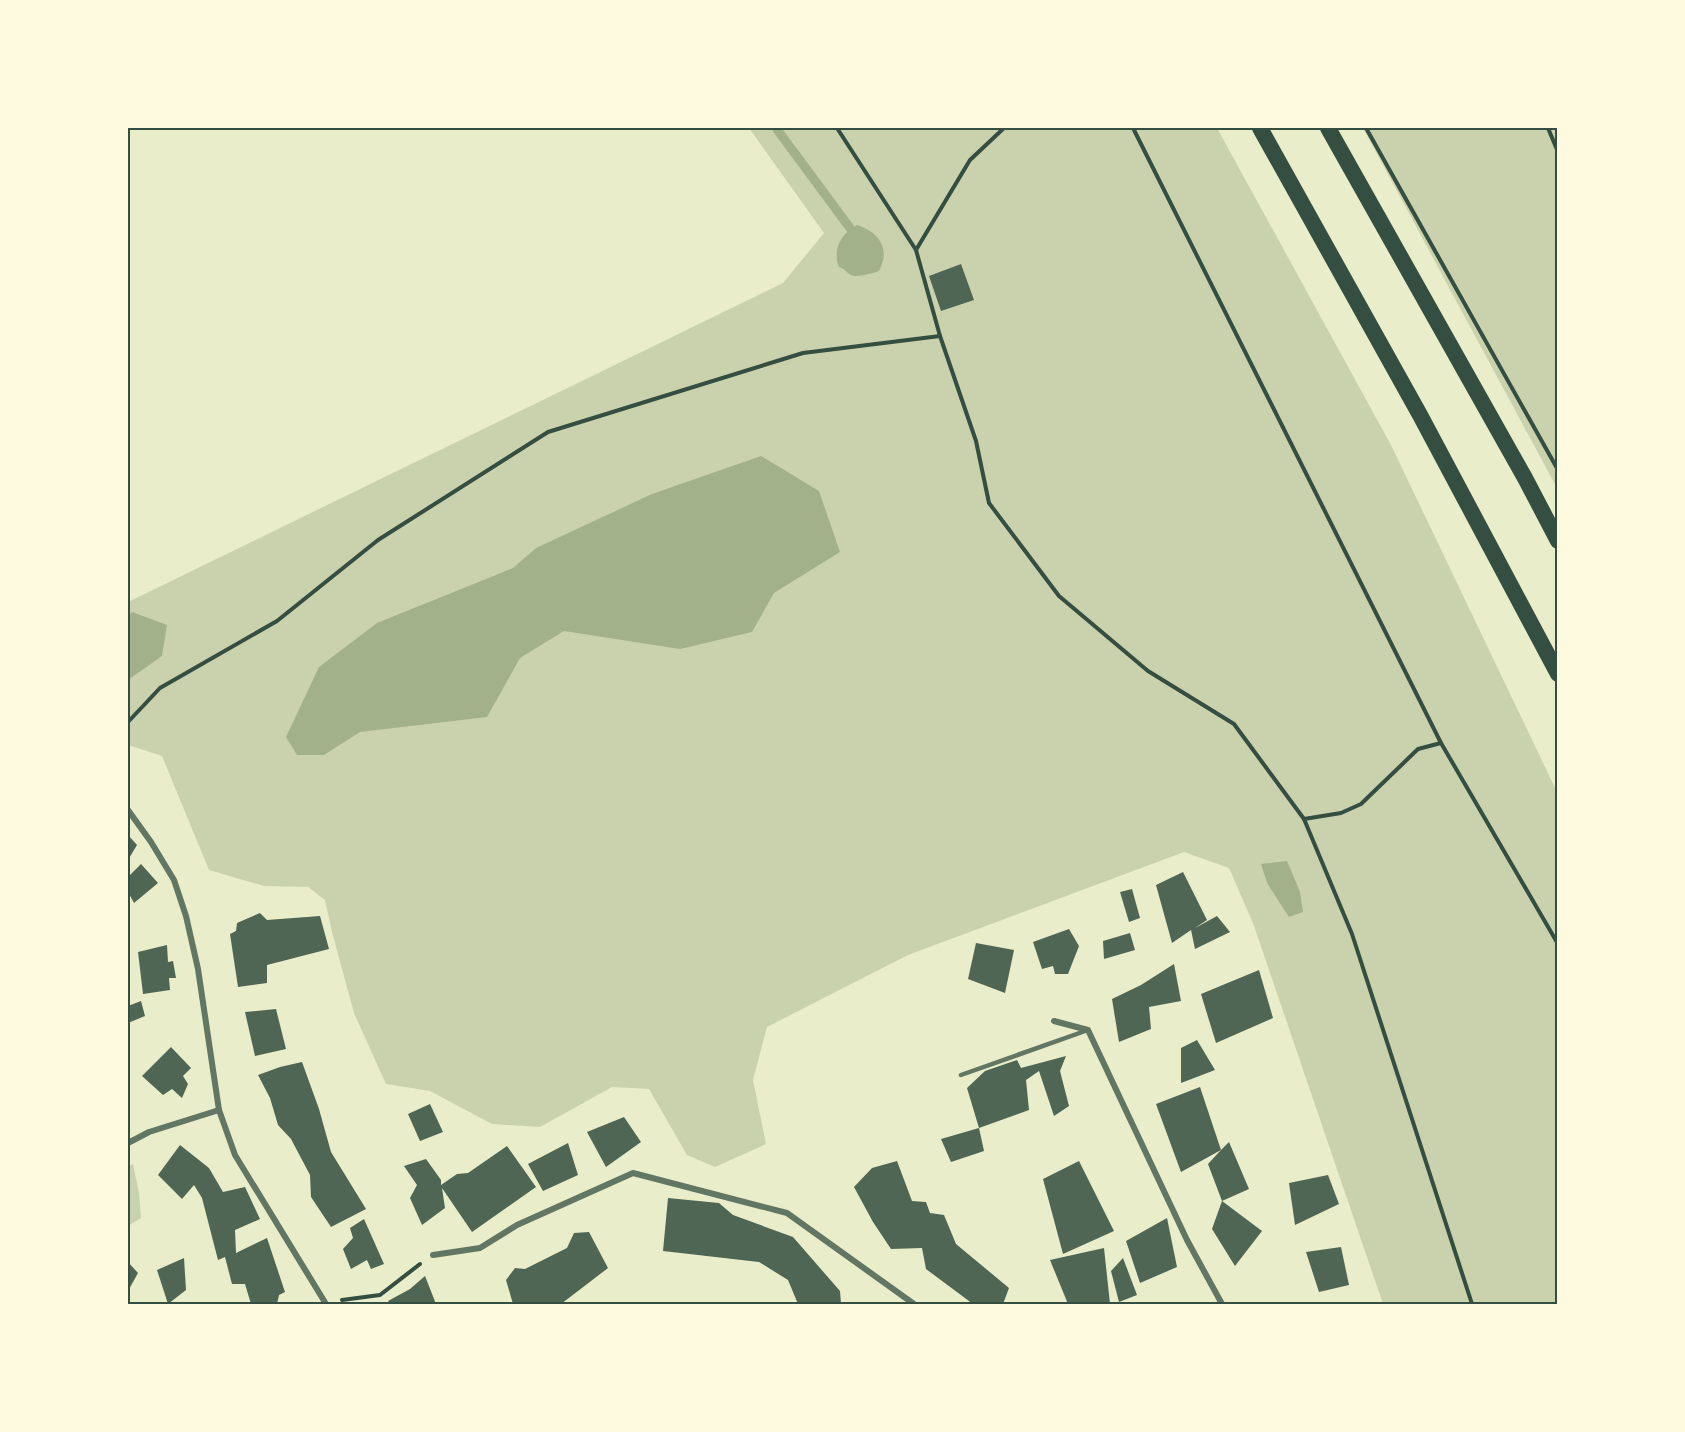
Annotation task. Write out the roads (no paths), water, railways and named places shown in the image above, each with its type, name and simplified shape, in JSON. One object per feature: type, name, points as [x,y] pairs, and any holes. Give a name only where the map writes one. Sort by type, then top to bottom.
[{"type":"highway","points":[[1260,128],[1420,415],[1557,674]]},
{"type":"highway","points":[[1328,128],[1525,478],[1557,541]]},
{"type":"street","points":[[128,810],[174,880],[186,916],[198,969],[219,1110],[236,1155],[325,1303]]},
{"type":"street","points":[[1054,1021],[1088,1030],[1187,1240],[1222,1305]]},
{"type":"street","points":[[128,1143],[149,1131],[219,1110]]},
{"type":"street","points":[[433,1255],[480,1248],[517,1226],[633,1173],[787,1213],[914,1305]]},
{"type":"lane","points":[[961,1074],[1088,1030]]},
{"type":"waterway","points":[[776,128],[850,228]]}]
